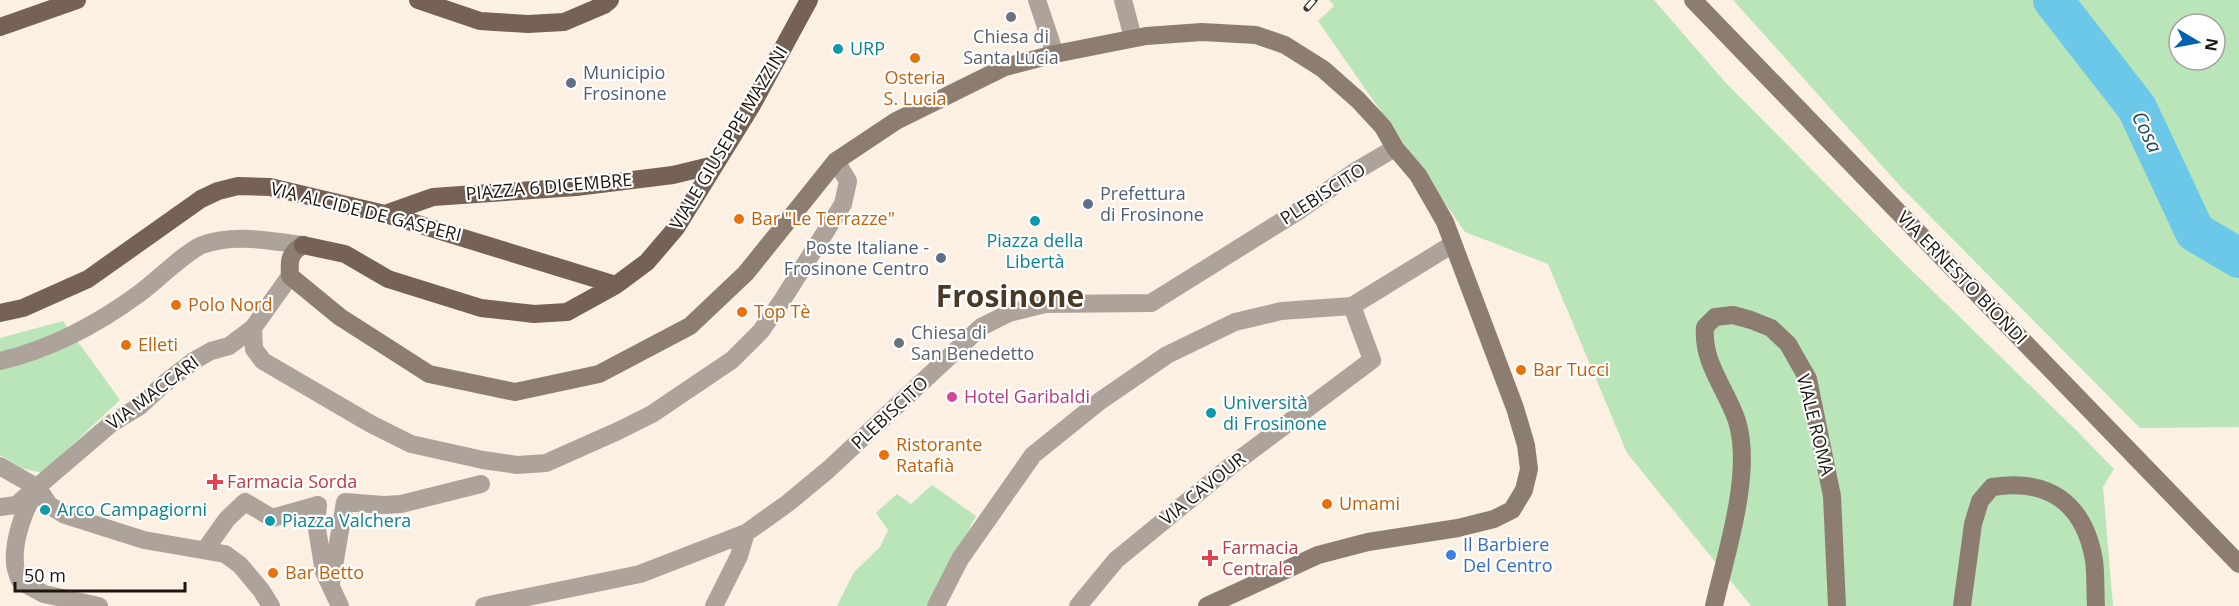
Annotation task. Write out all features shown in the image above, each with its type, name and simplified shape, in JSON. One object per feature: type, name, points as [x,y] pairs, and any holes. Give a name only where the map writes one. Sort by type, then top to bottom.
[{"type":"main road","points":[[0,27],[77,0]]},
{"type":"main road","points":[[423,1],[480,21],[528,24],[564,22],[604,5],[610,0]]},
{"type":"main road","name":"VIALE GIUSEPPE MAZZINI","points":[[303,245],[345,254],[388,279],[481,308],[534,315],[567,312],[616,285],[647,262],[676,228],[752,105],[809,0]]},
{"type":"main road","name":"VIA ERNESTO BIONDI","points":[[1693,0],[2235,560],[2239,575]]},
{"type":"main road","points":[[303,245],[294,250],[289,260],[290,276],[340,317],[429,374],[515,392],[598,374],[690,326],[746,273],[836,161],[896,121],[1005,67],[1133,38],[1202,32],[1256,35],[1285,45],[1323,69],[1358,100],[1383,128],[1395,148],[1418,175],[1445,222],[1515,408],[1526,445],[1529,469],[1524,490],[1512,510],[1494,519],[1458,528],[1368,542],[1318,555],[1207,606]]},
{"type":"main road","name":"PIAZZA 6 DICEMBRE","points":[[385,214],[433,197],[576,187],[673,175],[714,165]]},
{"type":"main road","name":"VIA ALCIDE DE GASPERI","points":[[0,313],[23,308],[88,279],[201,200],[218,191],[237,186],[270,187],[385,214],[616,285]]},
{"type":"main road","name":"VIALE ROMA","points":[[1714,606],[1741,485],[1743,453],[1737,421],[1710,364],[1703,342],[1704,327],[1715,317],[1733,315],[1761,324],[1779,336],[1788,344],[1808,379],[1832,496],[1837,606]]},
{"type":"main road","points":[[1962,606],[1973,524],[1980,501],[1992,487],[2011,484],[2036,486],[2062,499],[2081,519],[2094,560],[2096,606]]},
{"type":"street","points":[[1037,0],[1055,54]]},
{"type":"street","points":[[1123,0],[1133,38]]},
{"type":"street","name":"PLEBISCITO","points":[[486,606],[640,574],[746,533],[788,503],[829,469],[981,327],[1009,312],[1044,304],[1150,303],[1395,148]]},
{"type":"street","points":[[254,328],[254,349],[263,361],[371,424],[411,444],[517,465],[546,463],[652,414],[732,360],[760,331],[843,204],[848,181],[836,161]]},
{"type":"street","points":[[0,361],[31,353],[107,315],[200,246],[219,241],[253,238],[303,245]]},
{"type":"street","points":[[936,606],[960,559],[1034,455],[1100,401],[1167,355],[1235,322],[1281,311],[1352,306],[1453,244]]},
{"type":"street","name":"VIA MACCARI","points":[[38,488],[112,423],[140,406],[195,360],[211,351],[230,346],[254,328],[290,276]]},
{"type":"street","name":"VIA CAVOUR","points":[[1078,606],[1116,560],[1232,465],[1372,360],[1352,306]]},
{"type":"street","points":[[0,466],[38,488],[49,505],[65,515],[144,540],[225,554],[240,565],[261,590],[270,606]]},
{"type":"street","points":[[331,583],[345,502],[384,506],[401,504],[481,484]]},
{"type":"street","points":[[0,507],[16,505],[38,488]]},
{"type":"street","points":[[38,488],[24,510],[8,546],[20,581],[44,594],[99,606]]},
{"type":"street","points":[[205,550],[227,519],[245,501],[272,518],[318,505],[316,523],[324,572],[340,606]]},
{"type":"street","points":[[714,606],[739,556],[746,533]]},
{"type":"green space","points":[[1329,0],[1654,0],[1725,82],[1904,263],[2114,469],[2103,487],[2113,606],[1751,606],[1627,453],[1548,264],[1465,232],[1318,21],[1334,6]]},
{"type":"green space","points":[[1733,0],[2239,0],[2239,427],[2140,428],[1901,187]]},
{"type":"green space","points":[[63,321],[120,400],[42,473],[22,468],[0,455],[0,338]]},
{"type":"green space","points":[[932,485],[976,516],[929,606],[837,606],[854,572],[880,547],[888,530],[876,513],[897,494],[911,504]]},
{"type":"waterway","name":"Cosa","points":[[2053,0],[2137,108],[2195,232],[2239,258]]},
{"type":"railway","points":[[1307,8],[1314,0]]},
{"type":"place","name":"Chiesa di Santa Lucia","points":[[1011,17]]},
{"type":"place","name":"URP","points":[[838,49]]},
{"type":"place","name":"Osteria S. Lucia","points":[[915,58]]},
{"type":"place","name":"Municipio Frosinone","points":[[571,83]]},
{"type":"place","name":"Prefettura di Frosinone","points":[[1088,204]]},
{"type":"place","name":"Bar \"Le Terrazze\"","points":[[739,219]]},
{"type":"place","name":"Piazza della Libertà","points":[[1035,221]]},
{"type":"place","name":"Poste Italiane - Frosinone Centro","points":[[941,258]]},
{"type":"place","name":"Polo Nord","points":[[176,305]]},
{"type":"place","name":"Top Tè","points":[[742,312]]},
{"type":"place","name":"Chiesa di San Benedetto","points":[[899,343]]},
{"type":"place","name":"Elleti","points":[[126,345]]},
{"type":"place","name":"Bar Tucci","points":[[1521,370]]},
{"type":"place","name":"Hotel Garibaldi","points":[[952,397]]},
{"type":"place","name":"Università di Frosinone","points":[[1211,413]]},
{"type":"place","name":"Ristorante Ratafià","points":[[884,455]]},
{"type":"place","name":"Farmacia Sorda","points":[[215,482]]},
{"type":"place","name":"Umami","points":[[1327,504]]},
{"type":"place","name":"Arco Campagiorni","points":[[45,510]]},
{"type":"place","name":"Piazza Valchera","points":[[270,521]]},
{"type":"place","name":"Il Barbiere Del Centro","points":[[1451,555]]},
{"type":"place","name":"Farmacia Centrale","points":[[1210,558]]},
{"type":"place","name":"Bar Betto","points":[[273,573]]},
{"type":"district","name":"Frosinone","points":[[1010,297]]}]
